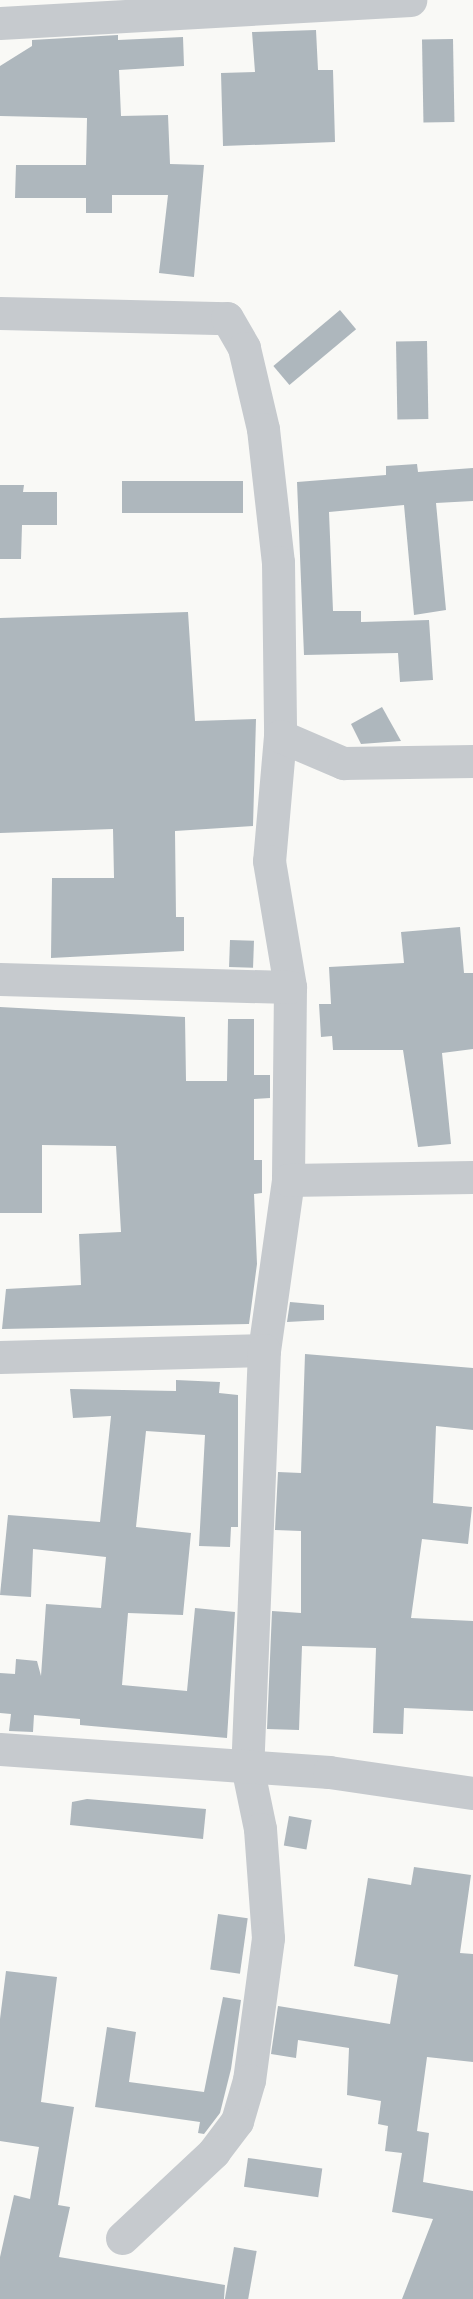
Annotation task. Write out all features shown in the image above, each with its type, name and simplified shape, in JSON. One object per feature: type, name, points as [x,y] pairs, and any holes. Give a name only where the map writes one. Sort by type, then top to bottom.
[{"type":"street","points":[[0,23],[193,4],[410,0]]},
{"type":"street","points":[[0,313],[227,318],[244,348],[263,429],[278,562],[280,735],[269,861],[290,987],[288,1180],[264,1350],[247,1766],[260,1829],[267,1938],[249,2080],[237,2121],[214,2152],[122,2238]]},
{"type":"street","points":[[280,735],[343,763],[473,761]]},
{"type":"street","points":[[0,979],[290,987]]},
{"type":"street","points":[[288,1180],[473,1177]]},
{"type":"street","points":[[0,1357],[264,1350]]},
{"type":"street","points":[[0,1749],[247,1766],[473,1792]]},
{"type":"building","points":[[316,30],[318,70],[333,70],[335,142],[223,146],[221,73],[255,72],[252,32]]},
{"type":"building","points":[[118,35],[118,40],[183,37],[184,66],[119,70],[121,116],[168,115],[170,164],[204,165],[194,277],[159,273],[168,195],[112,195],[112,213],[86,213],[86,198],[15,198],[16,165],[86,165],[87,118],[0,116],[0,66],[32,46],[32,40]]},
{"type":"building","points":[[453,39],[454,122],[423,123],[422,40]]},
{"type":"building","points":[[340,310],[356,329],[289,385],[273,366]]},
{"type":"building","points":[[427,341],[428,419],[397,420],[396,342]]},
{"type":"building","points":[[417,464],[418,472],[473,468],[473,501],[436,503],[446,610],[414,615],[404,505],[329,512],[333,611],[361,611],[361,622],[429,620],[433,680],[400,682],[398,653],[304,655],[297,482],[386,475],[386,466]]},
{"type":"building","points":[[122,481],[243,481],[243,513],[122,513]]},
{"type":"building","points":[[0,485],[24,485],[23,492],[57,492],[57,525],[22,525],[21,559],[0,559]]},
{"type":"building","points":[[188,612],[195,721],[256,719],[253,826],[175,831],[176,917],[184,917],[184,951],[51,958],[52,878],[114,878],[113,829],[0,833],[0,618]]},
{"type":"building","points":[[382,707],[401,741],[361,744],[351,724]]},
{"type":"building","points":[[460,927],[464,973],[473,973],[473,1049],[442,1053],[451,1144],[418,1147],[403,1050],[333,1050],[332,1036],[321,1037],[319,1004],[331,1004],[329,967],[404,963],[401,932]]},
{"type":"building","points":[[230,940],[254,941],[253,968],[229,967]]},
{"type":"building","points":[[0,1007],[185,1017],[186,1081],[227,1081],[228,1019],[254,1019],[254,1075],[270,1075],[270,1098],[254,1099],[254,1160],[262,1160],[262,1193],[254,1194],[257,1264],[249,1324],[2,1329],[6,1289],[81,1285],[79,1234],[121,1232],[116,1146],[42,1145],[42,1213],[0,1213]]},
{"type":"building","points":[[290,1302],[324,1305],[324,1320],[287,1322]]},
{"type":"building","points":[[305,1354],[473,1368],[473,1430],[436,1426],[433,1503],[472,1507],[468,1544],[422,1539],[411,1618],[473,1621],[473,1711],[404,1708],[403,1734],[373,1733],[376,1648],[302,1646],[299,1730],[267,1729],[272,1611],[301,1613],[301,1531],[275,1530],[278,1472],[301,1473]]},
{"type":"building","points":[[176,1380],[220,1382],[219,1393],[238,1395],[238,1527],[231,1527],[230,1547],[199,1546],[205,1435],[146,1431],[136,1527],[191,1533],[183,1615],[128,1613],[122,1685],[187,1691],[195,1608],[235,1612],[227,1738],[80,1725],[80,1719],[34,1715],[33,1732],[9,1731],[11,1714],[0,1713],[0,1673],[15,1674],[16,1659],[37,1661],[41,1676],[46,1604],[101,1608],[106,1557],[33,1549],[31,1597],[0,1595],[8,1515],[100,1522],[111,1416],[73,1418],[70,1389],[176,1391]]},
{"type":"building","points":[[87,1799],[206,1809],[203,1839],[70,1825],[72,1802]]},
{"type":"building","points":[[289,1816],[312,1820],[306,1850],[284,1846]]},
{"type":"building","points":[[414,1867],[471,1875],[460,1953],[473,1954],[473,2062],[427,2057],[417,2131],[429,2133],[423,2182],[473,2191],[473,2299],[402,2299],[433,2219],[392,2212],[402,2153],[385,2151],[388,2126],[378,2124],[381,2101],[347,2095],[349,2048],[298,2040],[296,2058],[271,2054],[278,2006],[390,2024],[398,1975],[354,1966],[368,1878],[411,1885]]},
{"type":"building","points":[[218,1914],[248,1918],[240,1974],[210,1969]]},
{"type":"building","points":[[6,1971],[57,1977],[41,2102],[74,2107],[58,2205],[70,2207],[59,2257],[225,2285],[224,2299],[0,2299],[0,2257],[14,2195],[30,2199],[39,2147],[0,2141],[0,2019]]},
{"type":"building","points":[[223,1997],[241,2000],[231,2069],[220,2113],[204,2134],[198,2133],[200,2122],[95,2107],[107,2027],[136,2032],[129,2082],[204,2092]]},
{"type":"building","points":[[248,2158],[322,2168],[318,2197],[244,2187]]},
{"type":"building","points":[[234,2247],[257,2251],[248,2299],[225,2299]]}]
